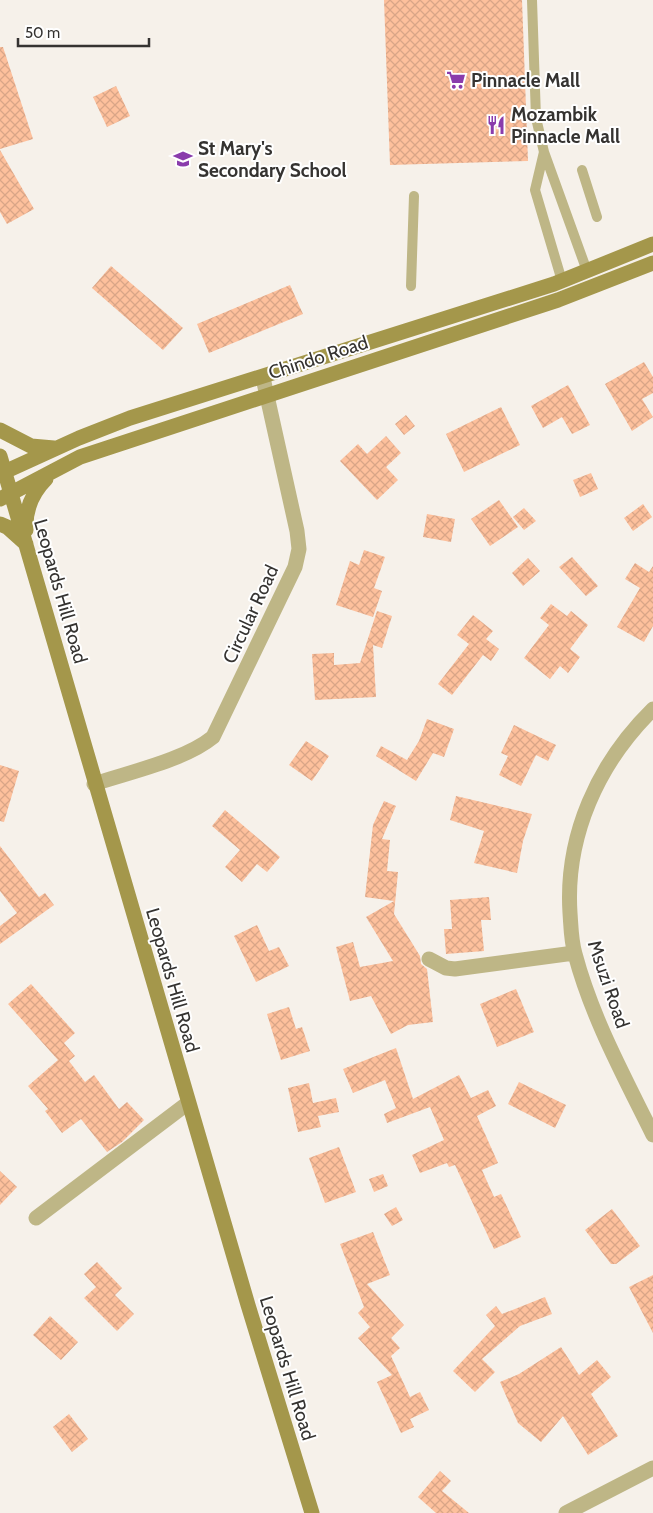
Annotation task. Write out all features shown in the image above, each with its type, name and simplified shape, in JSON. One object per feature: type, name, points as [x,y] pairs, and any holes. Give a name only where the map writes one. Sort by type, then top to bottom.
[{"type":"main road","name":"Chindo Road","points":[[3,473],[56,448],[130,418],[263,378],[562,281],[653,244]]},
{"type":"main road","name":"Chindo Road","points":[[6,496],[80,457],[267,394],[558,300],[653,263]]},
{"type":"main road","points":[[0,430],[31,446],[56,448]]},
{"type":"main road","name":"Leopards Hill Road","points":[[0,456],[6,496],[26,544],[188,1103],[312,1513]]},
{"type":"main road","points":[[26,544],[25,516],[32,498],[36,490],[56,470]]},
{"type":"main road","points":[[0,524],[7,527],[26,544]]},
{"type":"street","name":"Circular Road","points":[[94,784],[186,753],[202,746],[213,737],[295,567],[299,549],[297,531],[263,378]]},
{"type":"street","name":"Msuzi Road","points":[[653,709],[631,732],[602,774],[577,833],[571,863],[569,895],[574,953],[594,1014],[653,1135]]},
{"type":"street","points":[[429,959],[446,968],[455,969],[574,953]]},
{"type":"street","points":[[36,1218],[188,1103]]},
{"type":"street","points":[[566,1513],[653,1468]]},
{"type":"lane","points":[[532,0],[536,118],[544,152],[587,271]]},
{"type":"lane","points":[[544,152],[535,190],[562,281]]},
{"type":"lane","points":[[582,170],[597,217]]},
{"type":"lane","points":[[411,286],[414,196]]},
{"type":"building","name":"Pinnacle Mall","points":[[384,0],[522,0],[528,161],[390,165]]},
{"type":"building","points":[[0,47],[3,47],[33,139],[0,149]]},
{"type":"building","points":[[116,86],[130,116],[107,127],[93,97]]},
{"type":"building","points":[[0,150],[34,209],[7,224],[0,212]]},
{"type":"building","points":[[111,266],[183,328],[163,350],[92,288]]},
{"type":"building","points":[[290,285],[303,314],[209,353],[197,324]]},
{"type":"building","points":[[644,362],[653,377],[653,393],[642,399],[653,417],[632,431],[605,384]]},
{"type":"building","points":[[568,385],[590,425],[572,434],[562,417],[543,428],[531,406]]},
{"type":"building","points":[[501,407],[520,445],[464,472],[446,434]]},
{"type":"building","points":[[406,415],[415,426],[404,435],[395,424]]},
{"type":"building","points":[[386,436],[401,453],[386,467],[398,480],[377,500],[340,461],[358,444],[367,454]]},
{"type":"building","points":[[591,473],[598,489],[580,497],[573,480]]},
{"type":"building","points":[[499,500],[518,527],[490,546],[471,519]]},
{"type":"building","points":[[643,504],[652,517],[633,531],[624,518]]},
{"type":"building","points":[[524,508],[536,521],[524,530],[513,517]]},
{"type":"building","points":[[427,514],[455,519],[451,542],[423,537]]},
{"type":"building","points":[[364,550],[385,557],[374,588],[382,591],[373,617],[336,605],[350,561],[359,565]]},
{"type":"building","points":[[572,557],[598,586],[586,596],[559,567]]},
{"type":"building","points":[[528,558],[540,571],[523,586],[512,573]]},
{"type":"building","points":[[635,563],[649,572],[653,566],[653,626],[644,642],[617,627],[640,588],[625,579]]},
{"type":"building","points":[[551,604],[567,616],[571,611],[588,625],[570,649],[580,657],[568,673],[560,666],[550,679],[524,658],[549,625],[540,618]]},
{"type":"building","points":[[377,611],[392,616],[382,648],[373,645],[376,697],[315,700],[312,654],[334,653],[334,665],[360,663]]},
{"type":"building","points":[[473,615],[493,631],[486,639],[499,649],[491,661],[483,655],[452,695],[438,684],[469,644],[457,635]]},
{"type":"building","points":[[427,719],[454,729],[444,757],[433,753],[416,781],[376,756],[381,746],[407,760],[419,741]]},
{"type":"building","points":[[514,725],[556,745],[548,761],[536,755],[521,786],[499,775],[508,756],[501,753]]},
{"type":"building","points":[[306,741],[329,756],[312,781],[289,765]]},
{"type":"building","points":[[0,765],[19,771],[4,822],[0,821]]},
{"type":"building","points":[[456,796],[532,814],[523,841],[517,873],[474,863],[484,831],[450,820]]},
{"type":"building","points":[[384,801],[396,806],[382,839],[390,840],[387,871],[398,872],[394,914],[420,956],[421,964],[427,969],[433,1022],[408,1025],[391,1034],[371,996],[350,1001],[336,947],[353,942],[360,967],[393,961],[366,917],[394,901],[365,897],[373,825]]},
{"type":"building","points":[[225,810],[280,857],[267,872],[257,864],[242,882],[225,867],[240,850],[212,826]]},
{"type":"building","points":[[0,846],[39,897],[45,893],[54,905],[0,944],[0,926],[17,913],[0,891]]},
{"type":"building","points":[[489,897],[491,920],[481,920],[484,951],[446,954],[444,929],[452,929],[450,900]]},
{"type":"building","points":[[257,925],[269,951],[279,947],[289,966],[256,982],[234,936]]},
{"type":"building","points":[[31,984],[75,1033],[64,1043],[75,1056],[69,1061],[85,1082],[94,1075],[119,1109],[127,1102],[144,1120],[122,1142],[107,1152],[81,1119],[62,1133],[45,1111],[48,1109],[28,1086],[58,1060],[8,1004]]},
{"type":"building","points":[[516,989],[534,1032],[497,1047],[480,1004]]},
{"type":"building","points":[[289,1007],[296,1029],[302,1027],[310,1051],[281,1060],[267,1014]]},
{"type":"building","points":[[396,1048],[413,1099],[459,1075],[471,1098],[488,1090],[496,1106],[477,1116],[498,1163],[482,1170],[494,1197],[501,1194],[521,1237],[494,1249],[455,1165],[449,1167],[447,1163],[420,1173],[412,1155],[444,1140],[430,1107],[387,1123],[384,1114],[396,1108],[385,1080],[353,1093],[343,1069]]},
{"type":"building","points":[[519,1082],[566,1105],[555,1128],[508,1104]]},
{"type":"building","points":[[309,1083],[313,1103],[336,1098],[339,1112],[318,1116],[321,1127],[298,1132],[288,1088]]},
{"type":"building","points":[[339,1147],[356,1192],[325,1203],[309,1158]]},
{"type":"building","points":[[0,1171],[17,1187],[0,1205]]},
{"type":"building","points":[[383,1174],[388,1186],[374,1192],[369,1179]]},
{"type":"building","points":[[396,1207],[403,1220],[392,1226],[384,1214]]},
{"type":"building","points":[[612,1209],[640,1246],[616,1264],[611,1264],[585,1230]]},
{"type":"building","points":[[373,1232],[390,1275],[367,1284],[404,1325],[391,1338],[400,1348],[391,1356],[410,1397],[420,1392],[429,1410],[410,1419],[414,1427],[401,1433],[377,1382],[392,1375],[358,1338],[370,1327],[358,1313],[364,1307],[340,1244]]},
{"type":"building","points":[[97,1262],[122,1288],[115,1295],[134,1314],[117,1331],[84,1298],[96,1287],[84,1274]]},
{"type":"building","points":[[653,1275],[653,1333],[629,1287]]},
{"type":"building","points":[[545,1297],[552,1314],[520,1326],[482,1359],[495,1372],[475,1392],[453,1371],[495,1326],[486,1315],[496,1306],[502,1314]]},
{"type":"building","points":[[50,1316],[78,1342],[61,1360],[33,1335]]},
{"type":"building","points":[[561,1347],[579,1375],[597,1360],[611,1377],[591,1394],[618,1436],[588,1455],[563,1416],[541,1442],[518,1423],[500,1382],[519,1374]]},
{"type":"building","points":[[69,1414],[88,1439],[72,1452],[53,1427]]},
{"type":"building","points":[[440,1471],[451,1481],[442,1491],[469,1513],[436,1513],[418,1497]]},
{"type":"place","name":"Pinnacle Mall","points":[[456,80]]},
{"type":"place","name":"Mozambik Pinnacle Mall","points":[[496,125]]},
{"type":"place","name":"St Mary's Secondary School","points":[[183,159]]}]
